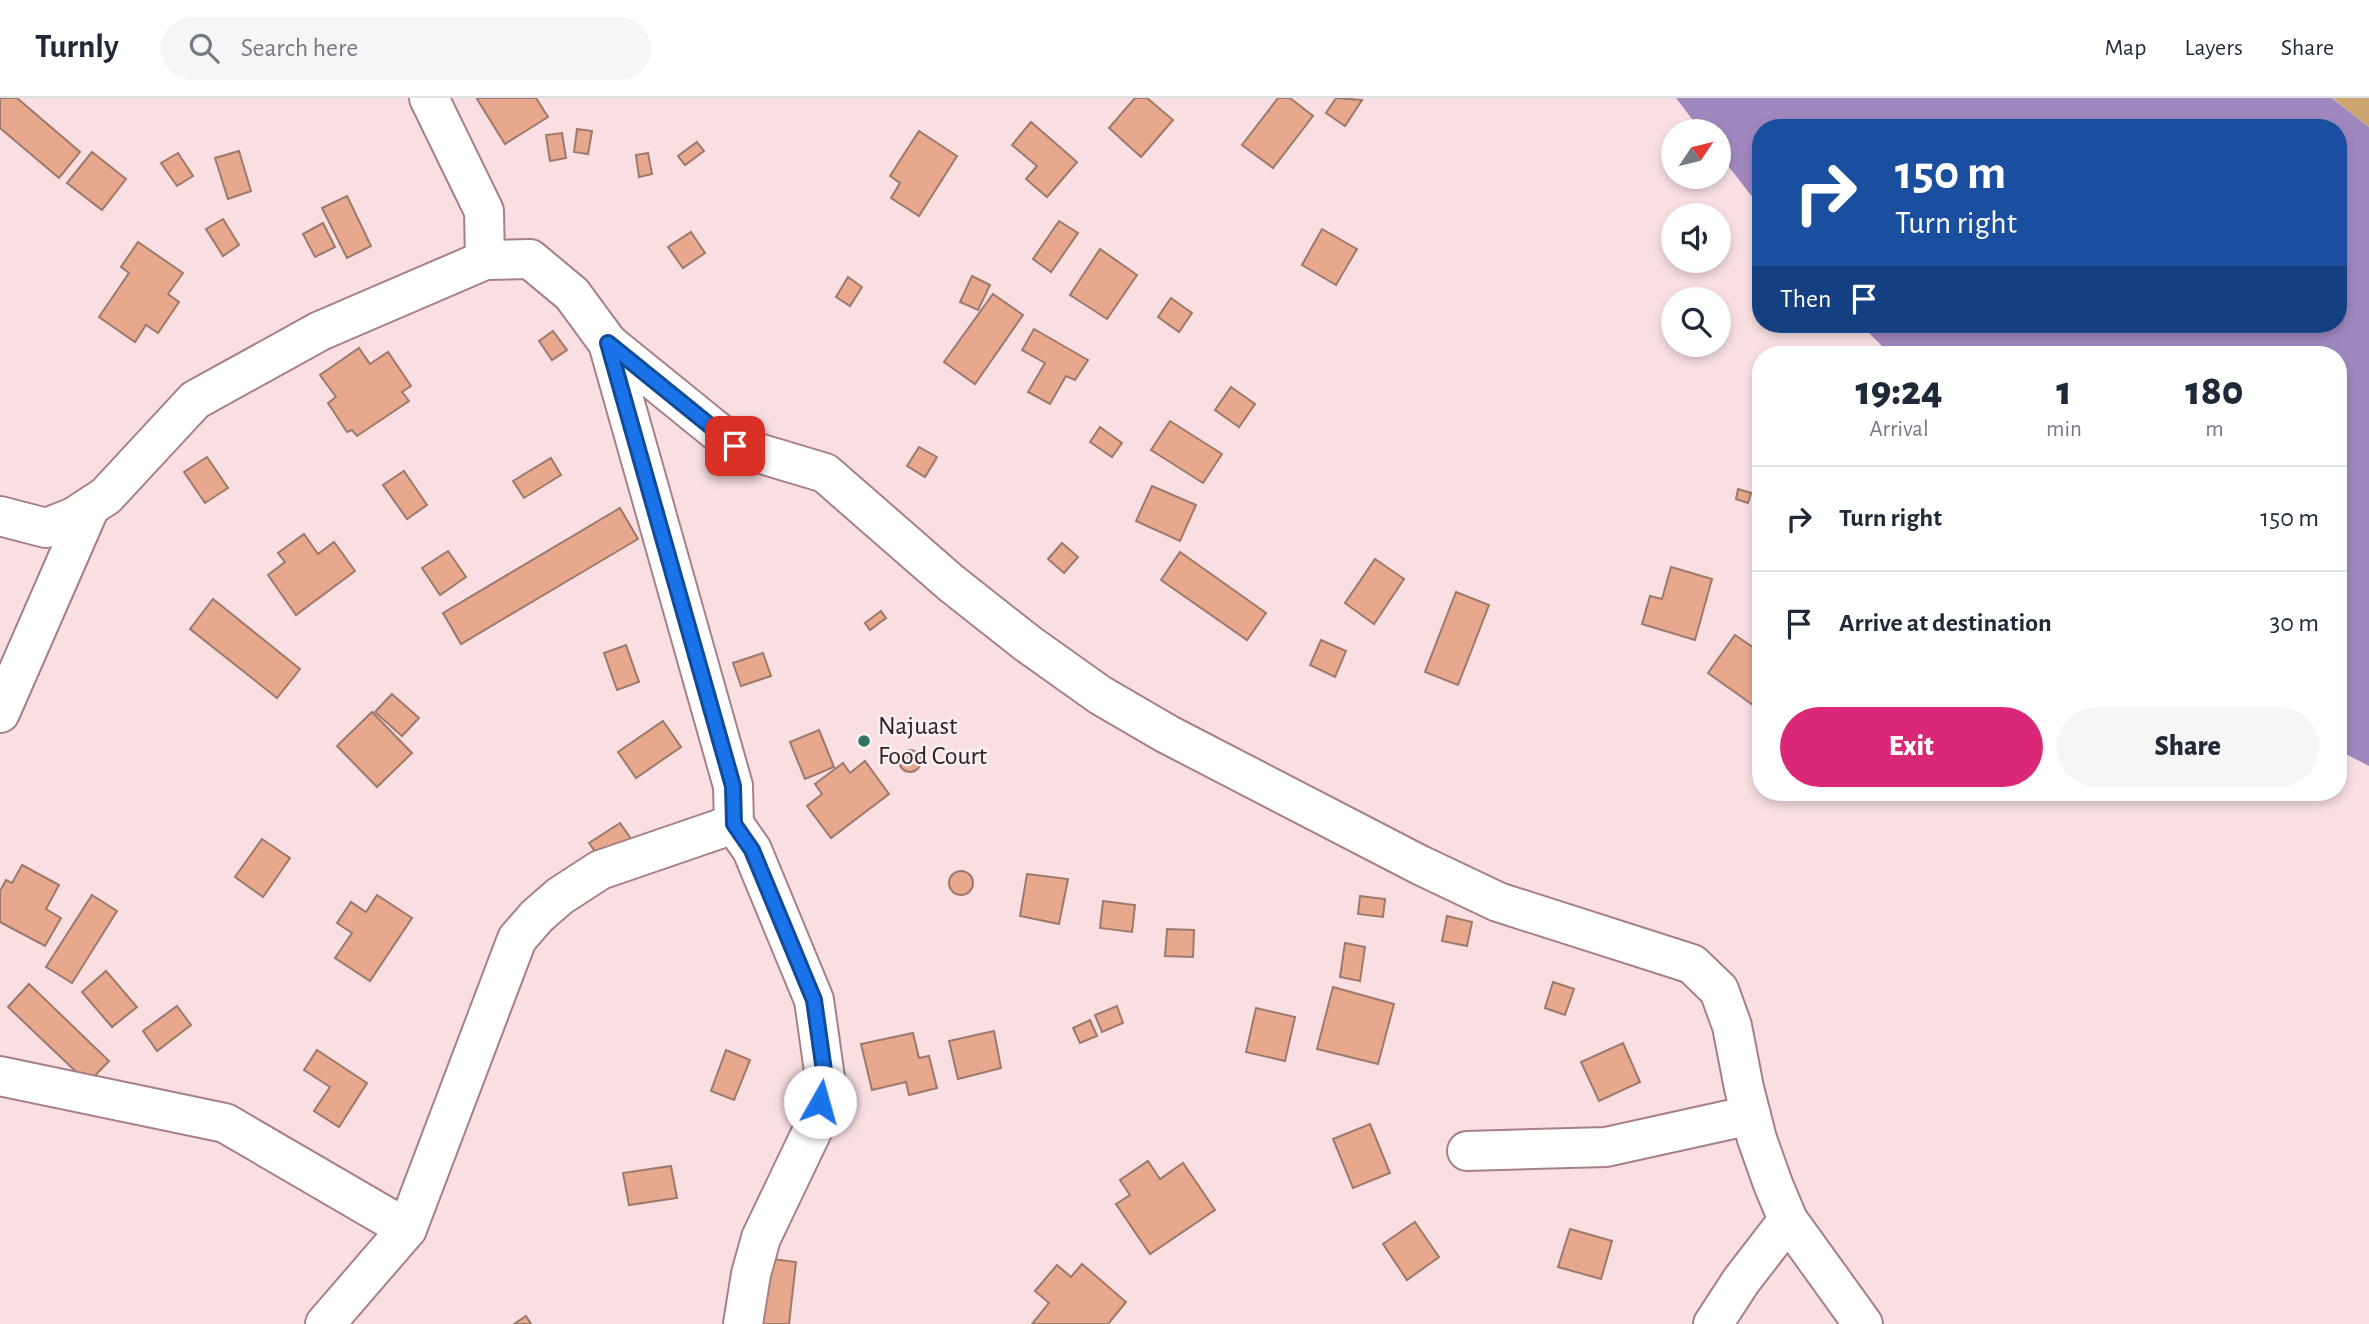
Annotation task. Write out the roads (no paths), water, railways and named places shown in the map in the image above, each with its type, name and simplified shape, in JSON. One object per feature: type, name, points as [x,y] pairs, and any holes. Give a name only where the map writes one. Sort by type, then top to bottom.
[{"type":"street","points":[[429,98],[484,211],[485,260]]},
{"type":"street","points":[[0,516],[46,528],[74,517],[106,496],[195,400],[320,331],[485,260],[530,259],[572,294],[608,343],[735,446],[825,473],[951,583],[1027,643],[1100,695],[1420,865],[1497,902],[1692,964],[1719,990],[1732,1026],[1751,1115],[1773,1184],[1788,1220],[1863,1324]]},
{"type":"street","points":[[608,343],[733,786],[734,824],[752,850],[814,1000],[825,1078],[814,1127],[761,1238],[751,1274],[743,1324]]},
{"type":"street","points":[[0,713],[90,507]]},
{"type":"street","points":[[325,1324],[407,1229],[517,939],[530,923],[560,896],[600,870],[734,824]]},
{"type":"street","points":[[0,1076],[225,1124],[407,1229]]},
{"type":"street","points":[[1466,1151],[1606,1147],[1751,1115]]},
{"type":"street","points":[[1713,1324],[1741,1281],[1788,1220]]},
{"type":"place","name":"Najuast Food Court","points":[[864,741]]}]
